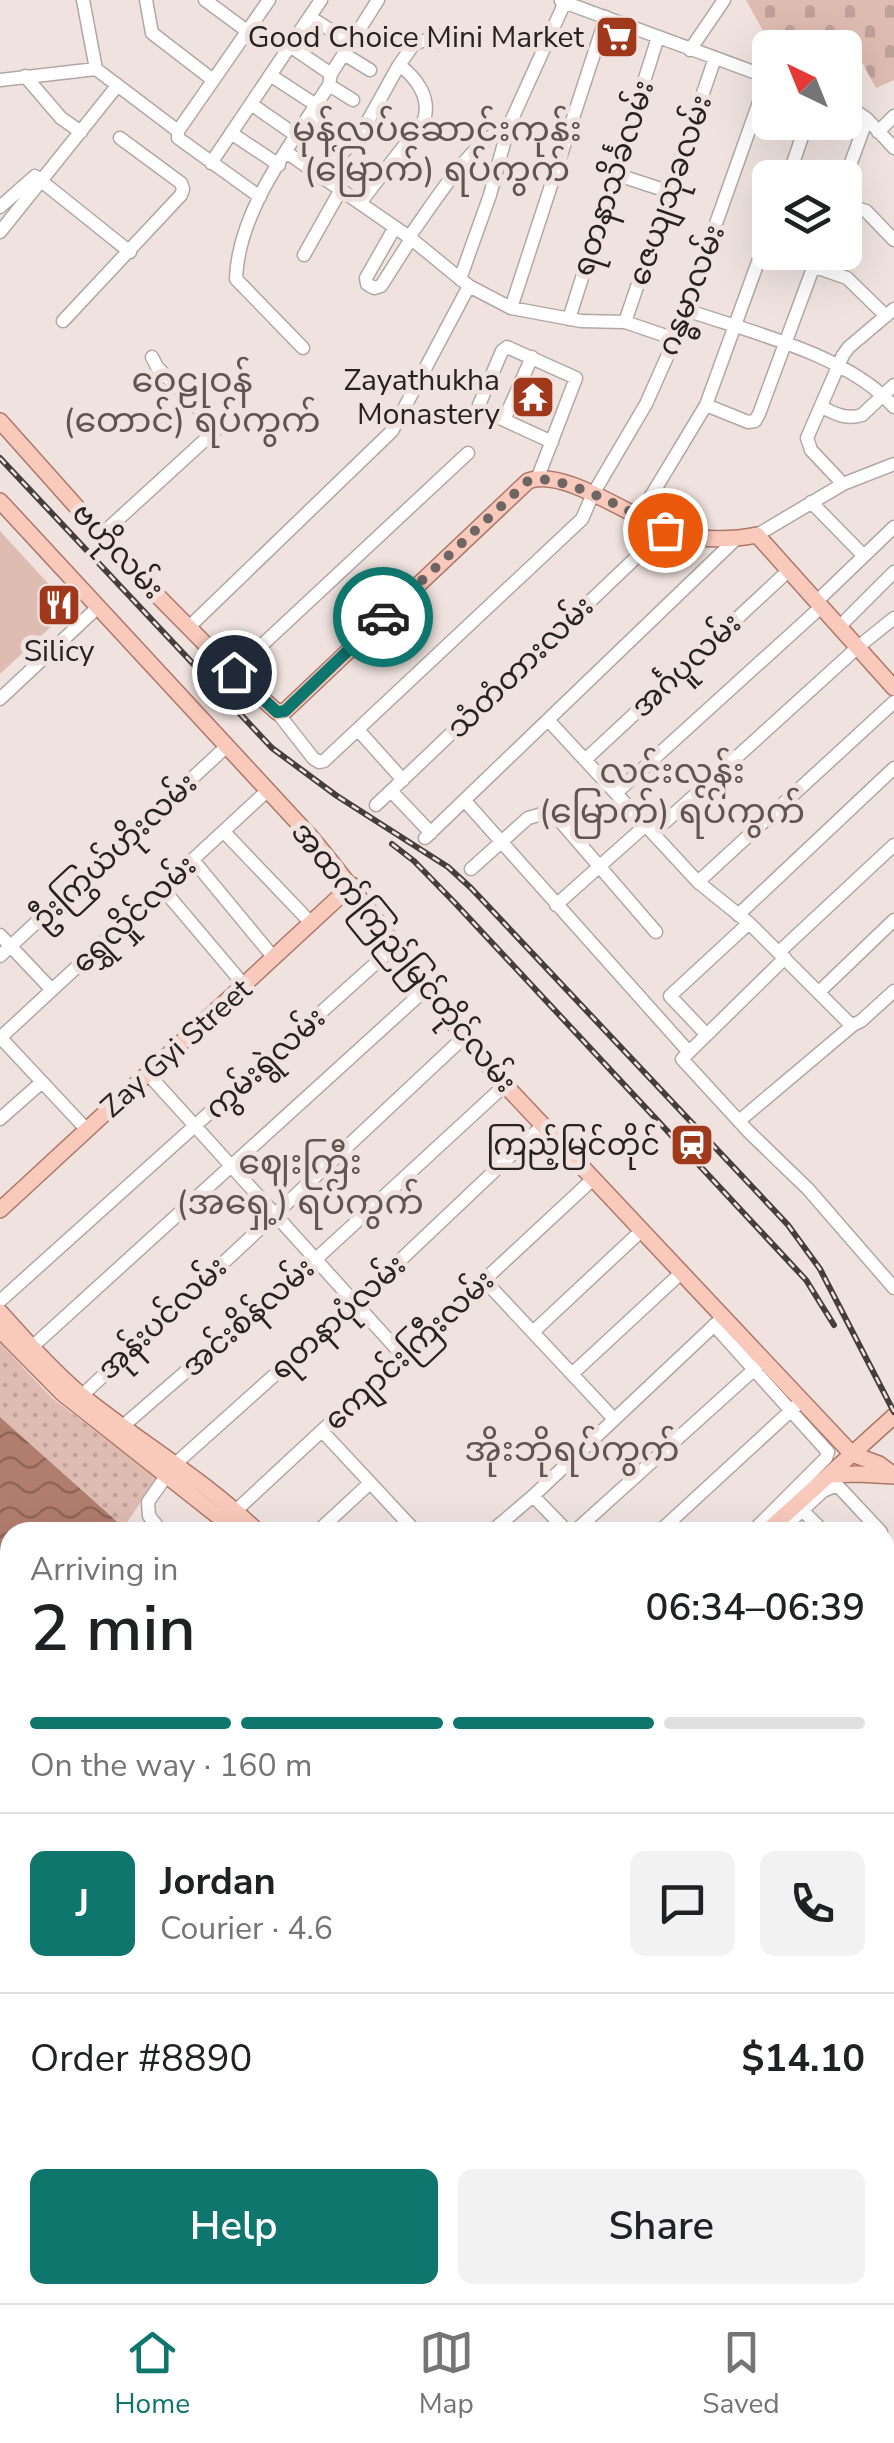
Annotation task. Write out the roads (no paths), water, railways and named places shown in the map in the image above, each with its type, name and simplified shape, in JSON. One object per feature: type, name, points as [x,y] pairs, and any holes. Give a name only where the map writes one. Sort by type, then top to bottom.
[{"type":"main road","name":"ဗဟိုလမ်း","points":[[3,425],[140,578],[277,712]]},
{"type":"main road","points":[[277,712],[285,711],[528,481],[538,477],[594,494],[683,536],[757,536],[894,688]]},
{"type":"main road","name":"အထက်ကြည်မြင်တိုင်လမ်း","points":[[0,500],[352,886],[464,1038],[504,1085],[681,1273],[719,1322],[797,1405],[852,1454]]},
{"type":"main road","name":"Zay Gyi Street","points":[[0,1210],[352,886]]},
{"type":"main road","points":[[0,1312],[77,1399],[123,1426],[171,1470]]},
{"type":"main road","points":[[0,1330],[77,1399],[236,1515]]},
{"type":"main road","points":[[776,1522],[833,1480],[852,1454],[894,1416]]},
{"type":"main road","points":[[852,1454],[879,1464],[894,1476]]},
{"type":"main road","points":[[833,1480],[858,1474],[894,1476]]},
{"type":"street","points":[[83,0],[96,69],[178,131]]},
{"type":"street","points":[[146,0],[152,33],[214,80]]},
{"type":"street","points":[[205,0],[247,31]]},
{"type":"street","points":[[260,197],[178,138],[178,131],[269,0]]},
{"type":"street","points":[[211,163],[322,0]]},
{"type":"street","points":[[302,348],[236,279],[237,260],[260,197],[378,0]]},
{"type":"street","points":[[690,50],[724,0]]},
{"type":"street","points":[[189,626],[392,431],[465,282],[508,128],[562,1],[752,72]]},
{"type":"street","points":[[310,17],[370,70]]},
{"type":"street","points":[[511,308],[606,17]]},
{"type":"street","points":[[323,178],[360,136],[414,44],[438,41],[446,34]]},
{"type":"street","name":"ရတနာသိင်္ခလမ်း","points":[[569,319],[658,37]]},
{"type":"street","points":[[290,46],[354,100]]},
{"type":"street","name":"ဇေယျသုခလမ်း","points":[[626,322],[716,58]]},
{"type":"street","points":[[360,203],[424,120],[427,110],[418,85],[399,65]]},
{"type":"street","points":[[0,80],[96,69]]},
{"type":"street","points":[[270,75],[332,129]]},
{"type":"street","points":[[25,76],[61,118],[81,132]]},
{"type":"street","points":[[0,232],[38,179],[117,86]]},
{"type":"street","points":[[251,104],[297,136]]},
{"type":"street","points":[[862,116],[894,148]]},
{"type":"street","points":[[878,132],[894,116]]},
{"type":"street","points":[[852,160],[867,119]]},
{"type":"street","name":"ဂန္ဓမာလမ်း","points":[[277,712],[313,758],[324,761],[582,519],[646,404],[675,339],[752,126]]},
{"type":"street","points":[[395,227],[366,278],[374,288],[380,286],[478,146],[496,130],[508,128]]},
{"type":"street","points":[[231,133],[278,166]]},
{"type":"street","points":[[63,321],[130,252],[184,188],[120,138]]},
{"type":"street","points":[[286,152],[395,227],[465,282],[511,308],[569,319],[626,322],[675,339]]},
{"type":"street","points":[[615,174],[670,192]]},
{"type":"street","points":[[0,207],[38,179]]},
{"type":"street","points":[[38,179],[130,252]]},
{"type":"street","points":[[304,255],[340,191]]},
{"type":"street","points":[[862,210],[894,240]]},
{"type":"street","points":[[638,516],[706,405],[756,270]]},
{"type":"street","points":[[706,405],[748,422],[755,421],[813,270]]},
{"type":"street","points":[[823,270],[847,278],[890,312],[849,347],[807,438],[843,484]]},
{"type":"street","points":[[686,310],[838,365],[888,390],[894,407]]},
{"type":"street","points":[[538,477],[552,442],[576,378],[507,347],[480,409],[552,442]]},
{"type":"street","points":[[102,534],[218,428],[157,367],[152,357]]},
{"type":"street","points":[[504,420],[532,357]]},
{"type":"street","points":[[822,406],[850,418],[862,414],[888,390]]},
{"type":"street","points":[[234,672],[468,452]]},
{"type":"street","points":[[757,536],[843,484],[894,464]]},
{"type":"street","points":[[810,502],[864,556]]},
{"type":"street","points":[[616,793],[818,605],[894,527]]},
{"type":"street","name":"သံတံတားလမ်း","points":[[376,805],[665,530]]},
{"type":"street","points":[[391,791],[428,836],[736,539]]},
{"type":"street","name":"အင်္ဂပူလမ်း","points":[[585,760],[788,570]]},
{"type":"street","points":[[840,627],[894,572]]},
{"type":"street","points":[[0,699],[98,607]]},
{"type":"street","points":[[556,905],[894,618]]},
{"type":"street","points":[[698,882],[894,702]]},
{"type":"street","points":[[549,721],[698,882],[743,919],[853,1025]]},
{"type":"street","points":[[359,731],[403,780]]},
{"type":"street","name":"ဦးကြွယ်ဟိုးလမ်း","points":[[5,951],[228,746]]},
{"type":"street","points":[[706,1034],[670,996],[894,768]]},
{"type":"street","name":"ရွှေလှိုင်လမ်း","points":[[0,1038],[268,790]]},
{"type":"street","points":[[465,801],[541,884],[739,1121],[808,1189],[894,1288]]},
{"type":"street","points":[[471,869],[528,818],[555,815],[656,932]]},
{"type":"street","points":[[224,832],[311,923]]},
{"type":"street","points":[[685,1055],[894,844]]},
{"type":"street","points":[[193,860],[274,958]]},
{"type":"street","points":[[162,888],[244,985]]},
{"type":"street","points":[[819,992],[894,920]]},
{"type":"street","points":[[0,935],[5,951],[52,990]]},
{"type":"street","name":"ကွမ်းရွဲလမ်း","points":[[0,1301],[396,945]]},
{"type":"street","points":[[33,1346],[428,988]]},
{"type":"street","points":[[739,1121],[894,991]]},
{"type":"street","points":[[0,1038],[87,1130]]},
{"type":"street","name":"အုန်းပင်လမ်း","points":[[77,1399],[464,1038]]},
{"type":"street","points":[[148,1074],[403,1356]]},
{"type":"street","points":[[0,1119],[42,1082]]},
{"type":"street","name":"အင်းစိန်လမ်း","points":[[123,1426],[316,1259],[504,1085]]},
{"type":"street","name":"ရတနာပုံလမ်း","points":[[171,1470],[543,1126]]},
{"type":"street","name":"ကျောင်းကြီးလမ်း","points":[[236,1515],[593,1179]]},
{"type":"street","points":[[533,1332],[641,1231]]},
{"type":"street","points":[[572,1374],[681,1273]]},
{"type":"street","points":[[485,1280],[614,1419]]},
{"type":"street","points":[[502,1522],[719,1322]]},
{"type":"street","points":[[582,1522],[760,1364]]},
{"type":"street","points":[[670,1522],[797,1405],[828,1455],[771,1522]]},
{"type":"street","points":[[322,1432],[402,1522]]},
{"type":"street","points":[[154,1522],[148,1502],[171,1470]]},
{"type":"street","points":[[789,1522],[833,1480],[872,1522]]},
{"type":"street","points":[[328,1522],[370,1483]]},
{"type":"street","points":[[532,1496],[560,1522]]},
{"type":"street","points":[[802,1510],[814,1522]]},
{"type":"water","points":[[0,1417],[118,1522],[0,1522]]},
{"type":"railway","points":[[0,458],[272,748],[337,796],[448,867],[471,888],[788,1225],[820,1269],[894,1412]]},
{"type":"railway","points":[[392,844],[455,903],[806,1280],[834,1325]]},
{"type":"place","name":"Good Choice Mini Market","points":[[617,37]]},
{"type":"place","name":"Zayathukha Monastery","points":[[533,397]]},
{"type":"place","name":"Silicy","points":[[59,605]]},
{"type":"place","name":"ကြည့်မြင်တိုင်","points":[[692,1145]]},
{"type":"district","name":"မုန့်လုပ်ဆောင်းကုန်း (မြောက်) ရပ်ကွက်","points":[[437,149]]},
{"type":"district","name":"ဝေဠုဝန် (တောင်) ရပ်ကွက်","points":[[192,400]]},
{"type":"district","name":"လင်းလွန်း (မြောက်) ရပ်ကွက်","points":[[672,791]]},
{"type":"district","name":"ဈေးကြီး (အရှေ့) ရပ်ကွက်","points":[[300,1182]]},
{"type":"district","name":"အိုးဘိုရပ်ကွက်","points":[[572,1449]]}]
